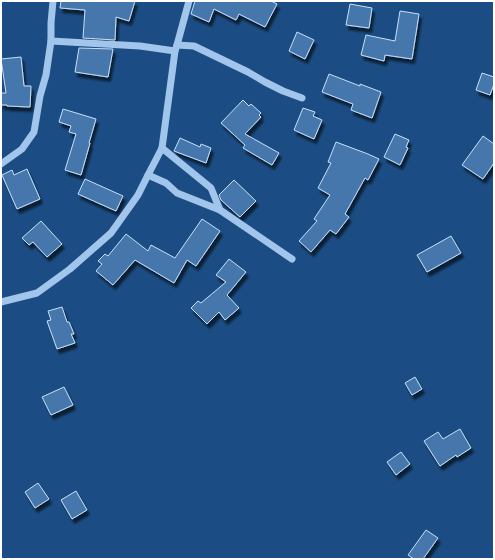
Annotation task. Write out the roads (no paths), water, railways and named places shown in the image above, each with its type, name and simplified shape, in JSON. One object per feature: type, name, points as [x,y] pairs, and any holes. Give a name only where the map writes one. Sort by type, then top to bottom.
[{"type":"street","points":[[1,164],[22,149],[34,132],[40,96],[46,75],[51,41],[52,1]]},
{"type":"street","points":[[1,302],[37,293],[70,269],[111,233],[138,195],[162,148],[176,48],[189,1]]},
{"type":"street","points":[[51,41],[176,48],[194,46],[241,68],[283,91],[302,98]]},
{"type":"street","points":[[162,148],[210,188],[220,210]]},
{"type":"street","points":[[148,175],[166,183],[177,193],[220,210],[292,259]]}]
